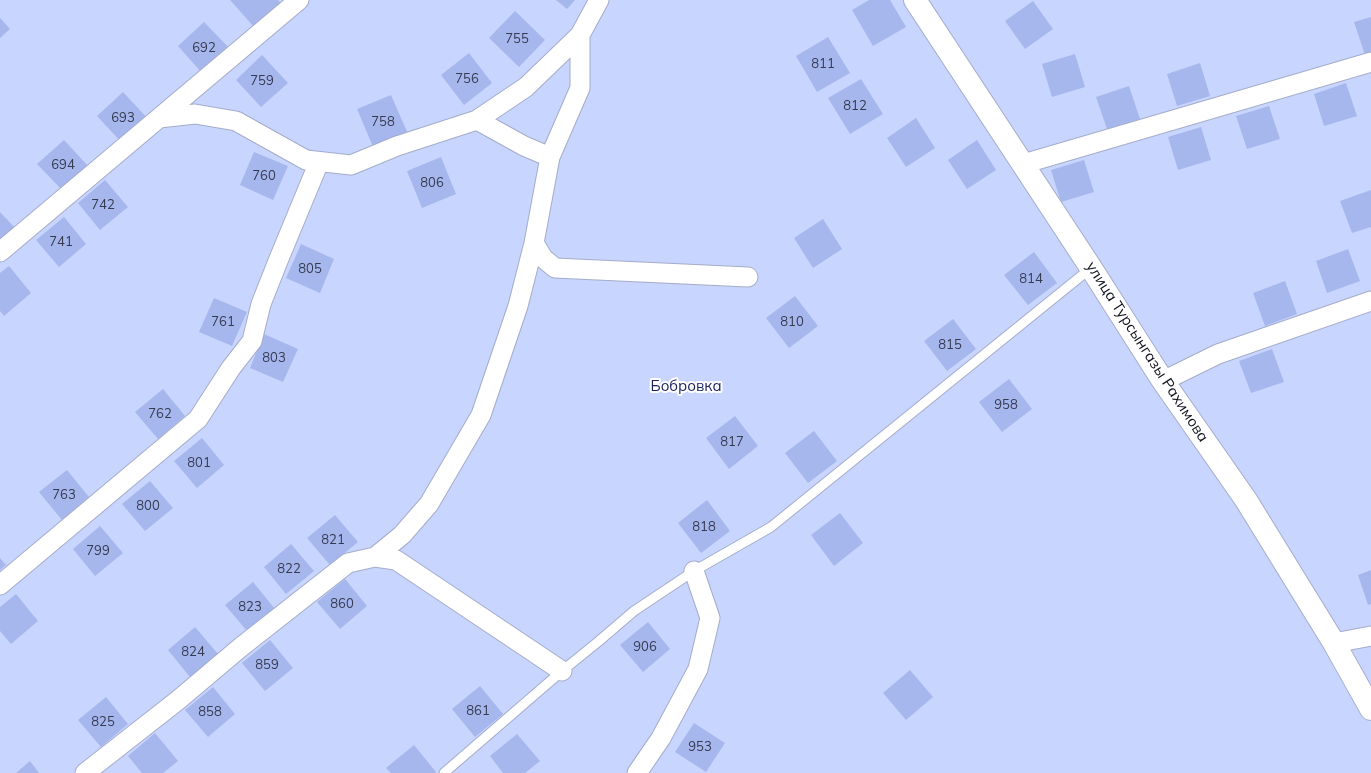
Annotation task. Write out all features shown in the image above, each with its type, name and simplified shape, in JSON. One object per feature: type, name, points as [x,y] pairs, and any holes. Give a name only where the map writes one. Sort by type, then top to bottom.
[{"type":"street","points":[[0,252],[299,0]]},
{"type":"street","points":[[158,118],[195,114],[236,121],[306,160],[351,165],[397,146],[477,120],[526,87],[580,35],[599,0]]},
{"type":"street","name":"улица Турсынгазы Рахимова","points":[[919,1],[1163,381],[1246,500],[1334,643],[1371,709]]},
{"type":"street","points":[[375,557],[402,535],[429,504],[481,415],[518,306],[534,243],[550,157],[580,88],[580,35]]},
{"type":"street","points":[[1023,164],[1371,62]]},
{"type":"street","points":[[477,120],[524,146],[550,157]]},
{"type":"street","points":[[0,585],[198,419],[252,341],[261,304],[319,162]]},
{"type":"street","points":[[534,243],[543,258],[555,268],[748,277]]},
{"type":"street","points":[[1163,381],[1218,354],[1371,301]]},
{"type":"street","points":[[85,773],[348,563],[375,557],[396,560],[562,671]]},
{"type":"street","points":[[637,773],[661,738],[698,669],[710,618],[694,571]]},
{"type":"street","points":[[1334,643],[1371,636]]},
{"type":"lane","points":[[444,773],[634,611],[694,571],[771,527],[1091,268]]},
{"type":"green space","name":"Бобровка","points":[[0,0],[1371,0],[1371,773],[0,773]]},
{"type":"building","points":[[230,0],[278,0],[281,3],[255,28]]},
{"type":"building","points":[[556,0],[575,0],[567,9]]},
{"type":"building","points":[[869,0],[890,0],[906,27],[873,46],[852,10]]},
{"type":"building","points":[[1033,1],[1053,29],[1025,49],[1005,21]]},
{"type":"building","points":[[515,11],[545,40],[519,67],[489,38]]},
{"type":"building","points":[[1371,17],[1371,53],[1365,55],[1354,22]]},
{"type":"building","points":[[0,18],[10,29],[0,38]]},
{"type":"building","points":[[204,22],[230,49],[203,74],[178,46]]},
{"type":"building","points":[[828,37],[850,73],[817,92],[796,56]]},
{"type":"building","points":[[469,53],[492,83],[464,105],[441,75]]},
{"type":"building","points":[[1075,54],[1085,87],[1052,97],[1042,64]]},
{"type":"building","points":[[262,55],[288,83],[261,107],[236,80]]},
{"type":"building","points":[[1200,63],[1210,96],[1177,106],[1167,74]]},
{"type":"building","points":[[861,79],[883,114],[850,134],[828,98]]},
{"type":"building","points":[[1346,83],[1357,116],[1324,126],[1314,94]]},
{"type":"building","points":[[1129,86],[1140,119],[1107,129],[1096,97]]},
{"type":"building","points":[[123,92],[149,120],[123,144],[97,116]]},
{"type":"building","points":[[391,95],[408,134],[374,149],[357,109]]},
{"type":"building","points":[[1269,106],[1280,139],[1247,149],[1236,116]]},
{"type":"building","points":[[916,118],[935,148],[906,167],[887,138]]},
{"type":"building","points":[[1201,127],[1211,160],[1178,170],[1168,137]]},
{"type":"building","points":[[64,140],[89,167],[63,191],[37,164]]},
{"type":"building","points":[[977,140],[996,170],[967,189],[948,160]]},
{"type":"building","points":[[254,152],[288,166],[273,200],[240,185]]},
{"type":"building","points":[[441,157],[456,194],[422,208],[407,171]]},
{"type":"building","points":[[1084,160],[1094,192],[1061,202],[1051,170]]},
{"type":"building","points":[[105,180],[128,207],[100,230],[78,203]]},
{"type":"building","points":[[1371,190],[1371,227],[1352,233],[1340,201]]},
{"type":"building","points":[[0,212],[18,231],[0,248]]},
{"type":"building","points":[[64,217],[86,244],[59,267],[36,240]]},
{"type":"building","points":[[823,219],[842,249],[813,268],[794,238]]},
{"type":"building","points":[[301,244],[334,259],[320,293],[286,278]]},
{"type":"building","points":[[1348,249],[1360,281],[1327,293],[1316,261]]},
{"type":"building","points":[[1034,252],[1057,283],[1028,305],[1004,275]]},
{"type":"building","points":[[9,266],[31,293],[4,316],[0,311],[0,273]]},
{"type":"building","points":[[1285,281],[1297,314],[1265,326],[1253,293]]},
{"type":"building","points":[[795,296],[818,326],[789,348],[766,318]]},
{"type":"building","points":[[214,298],[247,312],[232,346],[199,332]]},
{"type":"building","points":[[953,319],[976,349],[947,371],[924,341]]},
{"type":"building","points":[[264,334],[298,349],[283,382],[250,368]]},
{"type":"building","points":[[1272,349],[1284,382],[1251,393],[1239,361]]},
{"type":"building","points":[[1009,379],[1032,409],[1002,432],[979,402]]},
{"type":"building","points":[[163,389],[185,416],[158,439],[135,412]]},
{"type":"building","points":[[735,416],[758,446],[729,469],[706,438]]},
{"type":"building","points":[[814,431],[837,461],[808,483],[785,453]]},
{"type":"building","points":[[202,438],[224,465],[197,488],[174,461]]},
{"type":"building","points":[[67,470],[89,497],[62,520],[39,492]]},
{"type":"building","points":[[150,481],[173,508],[145,531],[122,504]]},
{"type":"building","points":[[707,500],[730,531],[701,553],[678,523]]},
{"type":"building","points":[[840,513],[863,543],[834,566],[811,535]]},
{"type":"building","points":[[335,515],[358,542],[330,565],[307,538]]},
{"type":"building","points":[[100,526],[123,553],[95,576],[73,549]]},
{"type":"building","points":[[291,544],[314,571],[286,594],[264,567]]},
{"type":"building","points":[[0,558],[6,565],[0,570]]},
{"type":"building","points":[[1371,570],[1371,604],[1368,605],[1358,575]]},
{"type":"building","points":[[345,579],[367,606],[340,629],[317,602]]},
{"type":"building","points":[[253,582],[275,609],[248,632],[225,605]]},
{"type":"building","points":[[16,594],[38,621],[11,644],[0,631],[0,607]]},
{"type":"building","points":[[648,622],[670,649],[643,672],[620,645]]},
{"type":"building","points":[[195,627],[218,654],[190,677],[168,650]]},
{"type":"building","points":[[270,640],[293,668],[265,691],[242,663]]},
{"type":"building","points":[[910,670],[933,697],[906,720],[883,693]]},
{"type":"building","points":[[480,686],[503,714],[475,737],[452,709]]},
{"type":"building","points":[[213,687],[235,714],[208,737],[185,710]]},
{"type":"building","points":[[106,697],[128,724],[101,747],[78,720]]},
{"type":"building","points":[[694,723],[725,743],[706,772],[675,752]]},
{"type":"building","points":[[155,733],[178,761],[163,773],[142,773],[128,756]]},
{"type":"building","points":[[517,734],[540,761],[525,773],[503,773],[490,756]]},
{"type":"building","points":[[414,745],[436,772],[435,773],[391,773],[386,768]]},
{"type":"building","points":[[30,761],[39,773],[16,773]]}]
